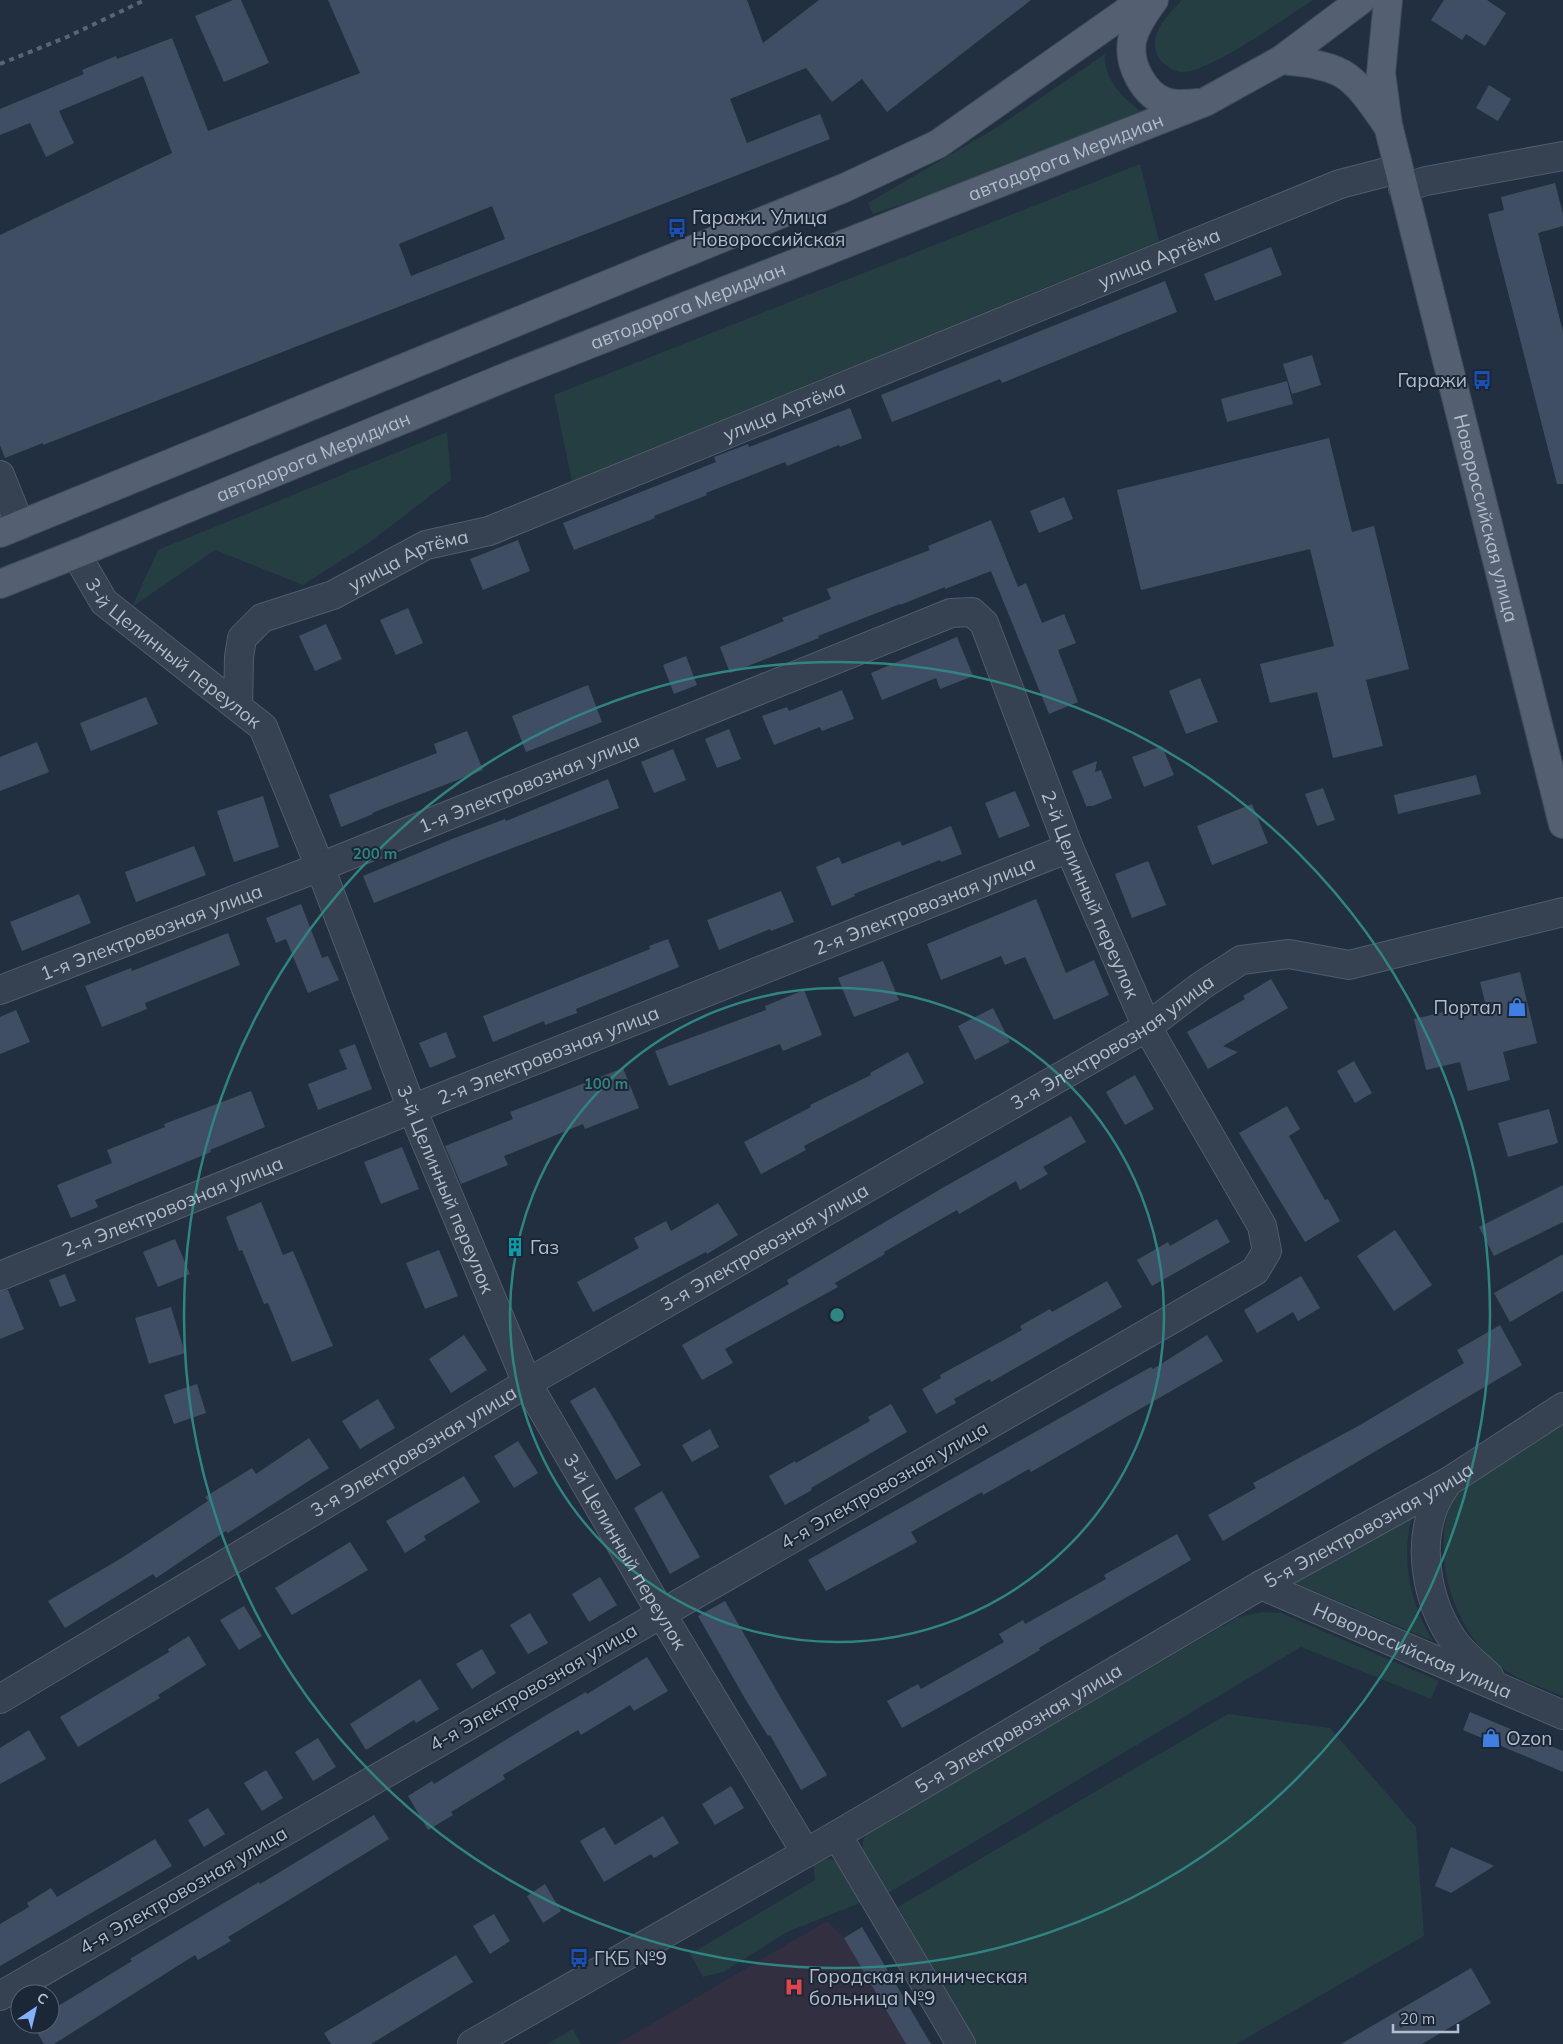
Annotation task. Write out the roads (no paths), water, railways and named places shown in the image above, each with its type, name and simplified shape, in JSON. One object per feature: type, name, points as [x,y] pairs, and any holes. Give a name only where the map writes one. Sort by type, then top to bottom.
[{"type":"main road","points":[[10,529],[844,188],[938,144],[1143,0]]},
{"type":"main road","points":[[1154,0],[1142,18],[1132,42],[1132,58],[1138,75],[1155,96],[1166,102],[1189,104],[1205,102]]},
{"type":"main road","name":"автодорога Меридиан","points":[[0,584],[511,375],[1205,102],[1281,60],[1361,0]]},
{"type":"main road","name":"Новороссийская улица","points":[[1388,0],[1381,73],[1388,126],[1563,824]]},
{"type":"main road","points":[[1281,60],[1316,64],[1344,75],[1364,94],[1388,126]]},
{"type":"street","name":"улица Артёма","points":[[238,706],[239,657],[242,638],[262,618],[333,596],[426,544],[489,531],[1340,184],[1401,179],[1426,181],[1563,156]]},
{"type":"street","points":[[0,475],[10,529]]},
{"type":"street","name":"3-й Целинный переулок","points":[[76,554],[104,602],[263,727],[320,867],[412,1109],[527,1383],[661,1613],[806,1853]]},
{"type":"street","name":"2-й Целинный переулок","points":[[972,612],[984,623],[1069,848],[1146,1027],[1262,1226],[1267,1251]]},
{"type":"street","name":"1-я Электровозная улица","points":[[0,990],[320,867],[951,613],[972,612]]},
{"type":"street","name":"2-я Электровозная улица","points":[[0,1276],[412,1109],[1069,848]]},
{"type":"street","name":"3-я Электровозная улица","points":[[0,1699],[527,1383],[1146,1027],[1201,986],[1241,960],[1289,954],[1349,965],[1563,912]]},
{"type":"street","name":"4-я Электровозная улица","points":[[0,1996],[1255,1271],[1267,1251]]},
{"type":"street","name":"5-я Электровозная улица","points":[[472,2044],[837,1835],[1261,1585],[1448,1482],[1563,1407]]},
{"type":"street","points":[[1448,1482],[1433,1508],[1426,1539],[1426,1564],[1433,1595],[1446,1627],[1457,1645],[1507,1692]]},
{"type":"street","name":"Новороссийская улица","points":[[1261,1585],[1563,1715]]},
{"type":"street","points":[[837,1835],[961,2044]]},
{"type":"railway","points":[[0,64],[67,37],[145,0]]},
{"type":"place","name":"Гаражи. Улица Новороссийская","points":[[677,228]]},
{"type":"place","name":"Гаражи","points":[[1482,380]]},
{"type":"place","name":"Портал","points":[[1517,1007]]},
{"type":"place","name":"Газ","points":[[515,1247]]},
{"type":"place","name":"Ozon","points":[[1491,1738]]},
{"type":"place","name":"ГКБ №9","points":[[579,1958]]},
{"type":"place","name":"Городская клиническая больница №9","points":[[794,1987]]}]
